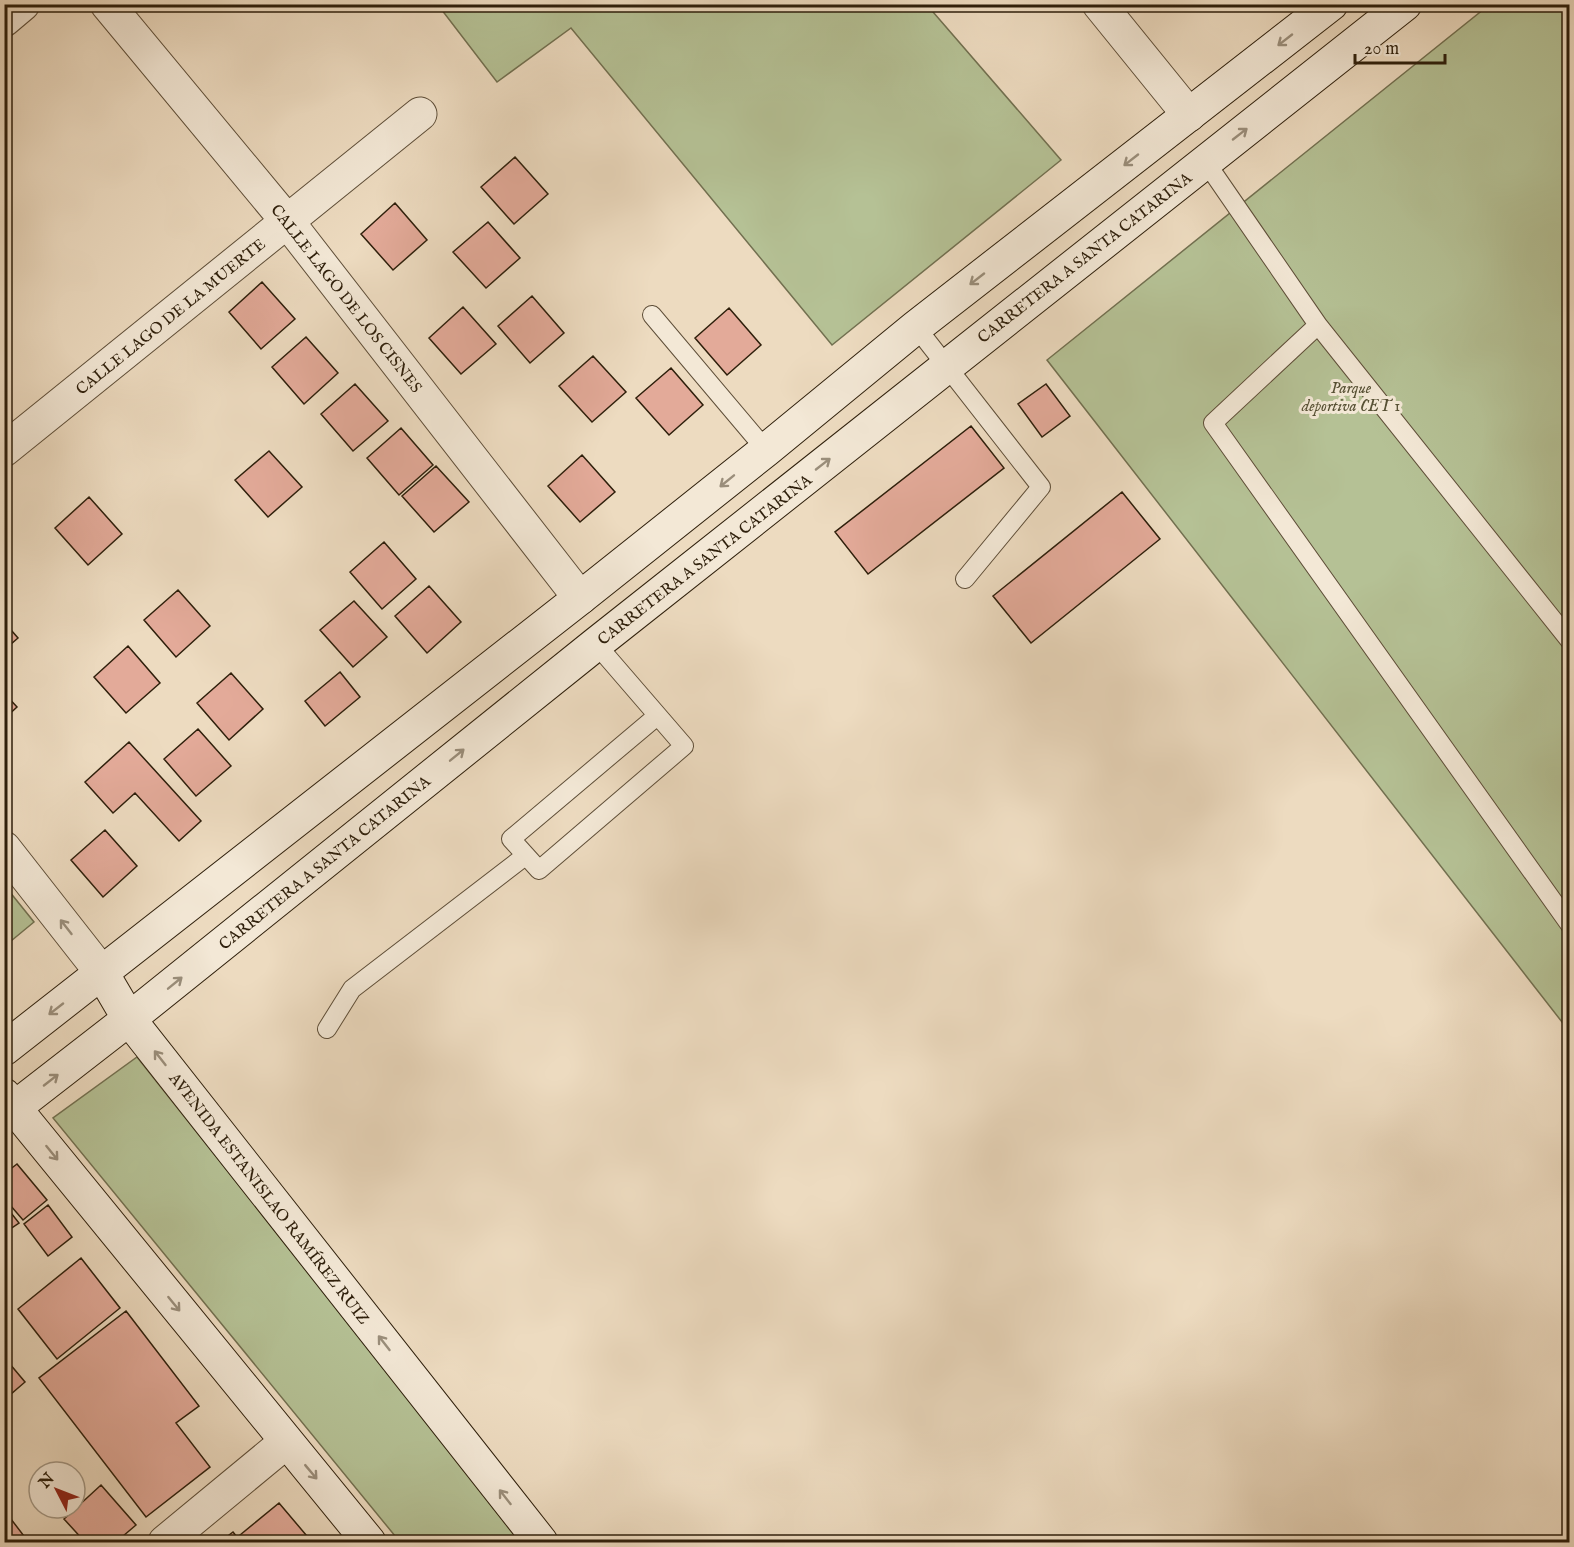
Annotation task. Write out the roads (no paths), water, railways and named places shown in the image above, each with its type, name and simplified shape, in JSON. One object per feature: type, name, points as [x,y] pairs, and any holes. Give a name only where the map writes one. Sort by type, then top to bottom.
[{"type":"main road","points":[[4,20],[23,4]]},
{"type":"main road","name":"CALLE LAGO DE LOS CISNES","points":[[107,4],[287,220],[580,598]]},
{"type":"main road","points":[[1099,4],[1189,115]]},
{"type":"main road","points":[[4,1049],[580,598],[916,327],[1331,4]]},
{"type":"main road","name":"CARRETERA A SANTA CATARINA","points":[[8,1106],[129,1019],[596,644],[1405,4]]},
{"type":"main road","name":"CALLE LAGO DE LA MUERTE","points":[[4,450],[420,114]]},
{"type":"main road","name":"AVENIDA ESTANISLAO RAMÍREZ RUIZ","points":[[4,848],[102,973],[129,1019],[541,1542]]},
{"type":"main road","points":[[8,1106],[369,1542]]},
{"type":"main road","points":[[165,1542],[286,1442]]},
{"type":"lane","points":[[1205,161],[1318,325],[1569,642]]},
{"type":"lane","points":[[652,315],[766,450]]},
{"type":"lane","points":[[1318,325],[1213,423],[1569,925]]},
{"type":"lane","points":[[916,327],[948,365],[1041,487],[965,579]]},
{"type":"lane","points":[[596,644],[684,746],[539,870],[511,839],[657,716]]},
{"type":"lane","points":[[327,1029],[352,989],[525,856]]},
{"type":"park label","name":"Parque deportiva CET 1","points":[[1351,396]]}]
